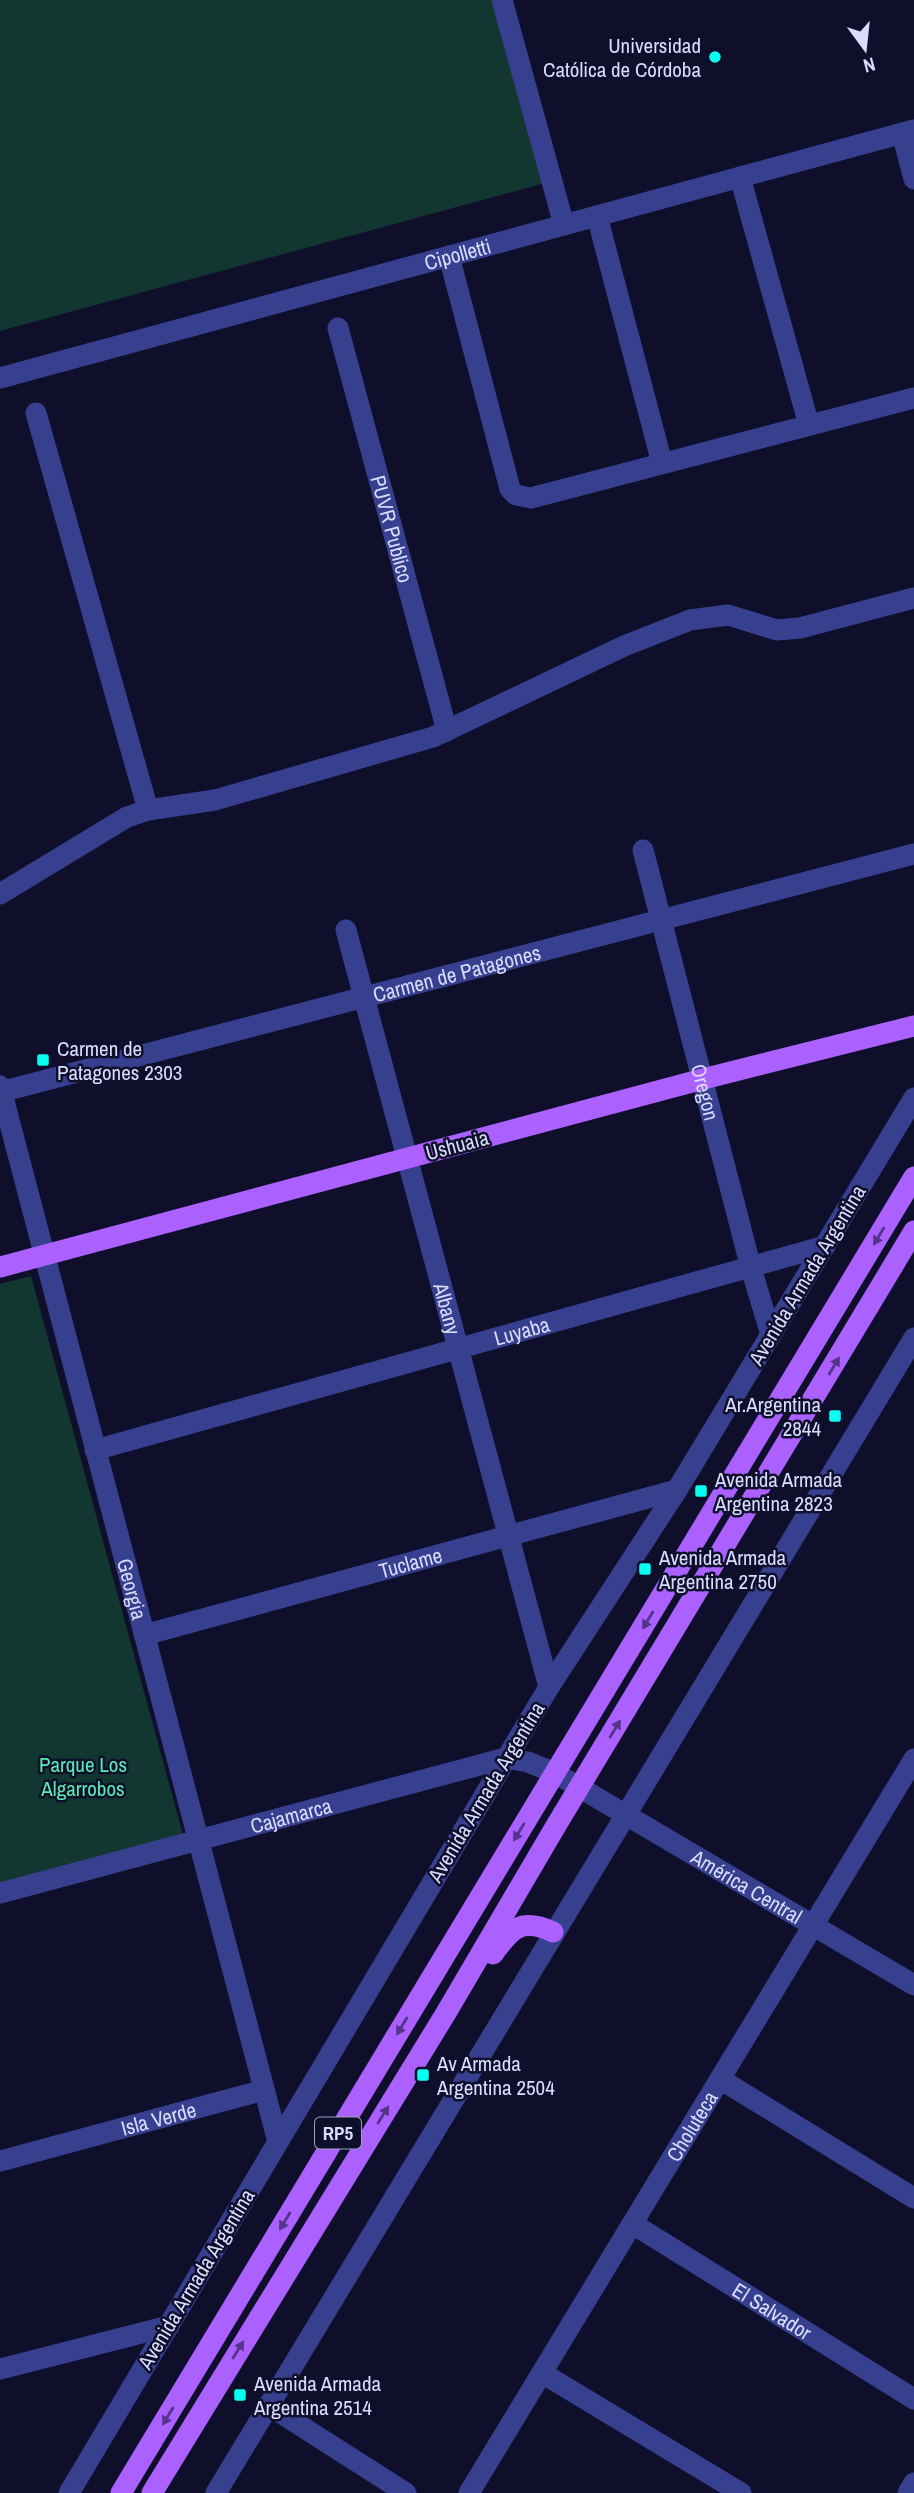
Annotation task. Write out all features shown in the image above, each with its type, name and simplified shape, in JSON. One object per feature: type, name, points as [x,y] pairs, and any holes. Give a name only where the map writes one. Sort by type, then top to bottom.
[{"type":"main road","name":"Ushuaia","points":[[0,1267],[703,1079],[914,1026]]},
{"type":"main road","name":"Avenida Armada Argentina","points":[[121,2493],[914,1177]]},
{"type":"main road","name":"RP5","points":[[152,2493],[446,2013],[914,1231]]},
{"type":"main road","points":[[891,1270],[914,1248]]},
{"type":"main road","points":[[446,2013],[465,1995],[507,1934],[517,1927],[528,1925],[553,1932]]},
{"type":"street","points":[[502,0],[564,225]]},
{"type":"street","points":[[908,132],[914,178]]},
{"type":"street","name":"Cipolletti","points":[[0,377],[908,132]]},
{"type":"street","points":[[740,177],[809,425]]},
{"type":"street","points":[[597,216],[662,463]]},
{"type":"street","points":[[449,256],[510,489],[516,495],[531,498],[914,398]]},
{"type":"street","name":"PUVR Publico","points":[[338,328],[447,731]]},
{"type":"street","points":[[36,413],[148,810]]},
{"type":"street","points":[[0,894],[127,817],[148,810],[215,800],[433,737],[624,646],[690,620],[728,615],[777,630],[800,628],[914,598]]},
{"type":"street","name":"Oregon","points":[[643,850],[751,1268],[771,1335]]},
{"type":"street","name":"Carmen de Patagones","points":[[1,1090],[366,998],[914,854]]},
{"type":"street","name":"Albany","points":[[346,930],[549,1687]]},
{"type":"street","name":"Georgia","points":[[1,1090],[264,2090]]},
{"type":"street","name":"Avenida Armada Argentina","points":[[69,2493],[549,1687],[677,1490],[914,1098]]},
{"type":"street","name":"Luyaba","points":[[95,1450],[825,1246]]},
{"type":"street","points":[[216,2493],[914,1338]]},
{"type":"street","name":"Tuclame","points":[[144,1635],[677,1490]]},
{"type":"street","name":"Cajamarca","points":[[0,1893],[506,1758],[528,1762],[579,1787]]},
{"type":"street","name":"Choluteca","points":[[470,2493],[914,1760]]},
{"type":"street","name":"América Central","points":[[579,1787],[914,1985]]},
{"type":"street","points":[[720,2079],[914,2198]]},
{"type":"street","points":[[264,2090],[278,2142]]},
{"type":"street","name":"Isla Verde","points":[[0,2161],[264,2090]]},
{"type":"street","name":"El Salvador","points":[[633,2224],[914,2399]]},
{"type":"street","points":[[0,2369],[169,2326]]},
{"type":"street","points":[[542,2373],[741,2493]]},
{"type":"street","points":[[268,2405],[406,2493]]},
{"type":"street","points":[[908,2493],[914,2483]]},
{"type":"green space","points":[[0,0],[500,0],[549,182],[0,331]]},
{"type":"green space","name":"Parque Los Algarrobos","points":[[31,1276],[183,1835],[0,1885],[0,1284]]},
{"type":"place","name":"Universidad Católica de Córdoba","points":[[715,57]]},
{"type":"place","name":"Carmen de Patagones 2303","points":[[43,1060]]},
{"type":"place","name":"Ar.Argentina 2844","points":[[835,1416]]},
{"type":"place","name":"Avenida Armada Argentina 2823","points":[[701,1491]]},
{"type":"place","name":"Avenida Armada Argentina 2750","points":[[645,1569]]},
{"type":"place","name":"Av Armada Argentina 2504","points":[[423,2075]]},
{"type":"place","name":"Avenida Armada Argentina 2514","points":[[240,2395]]}]
